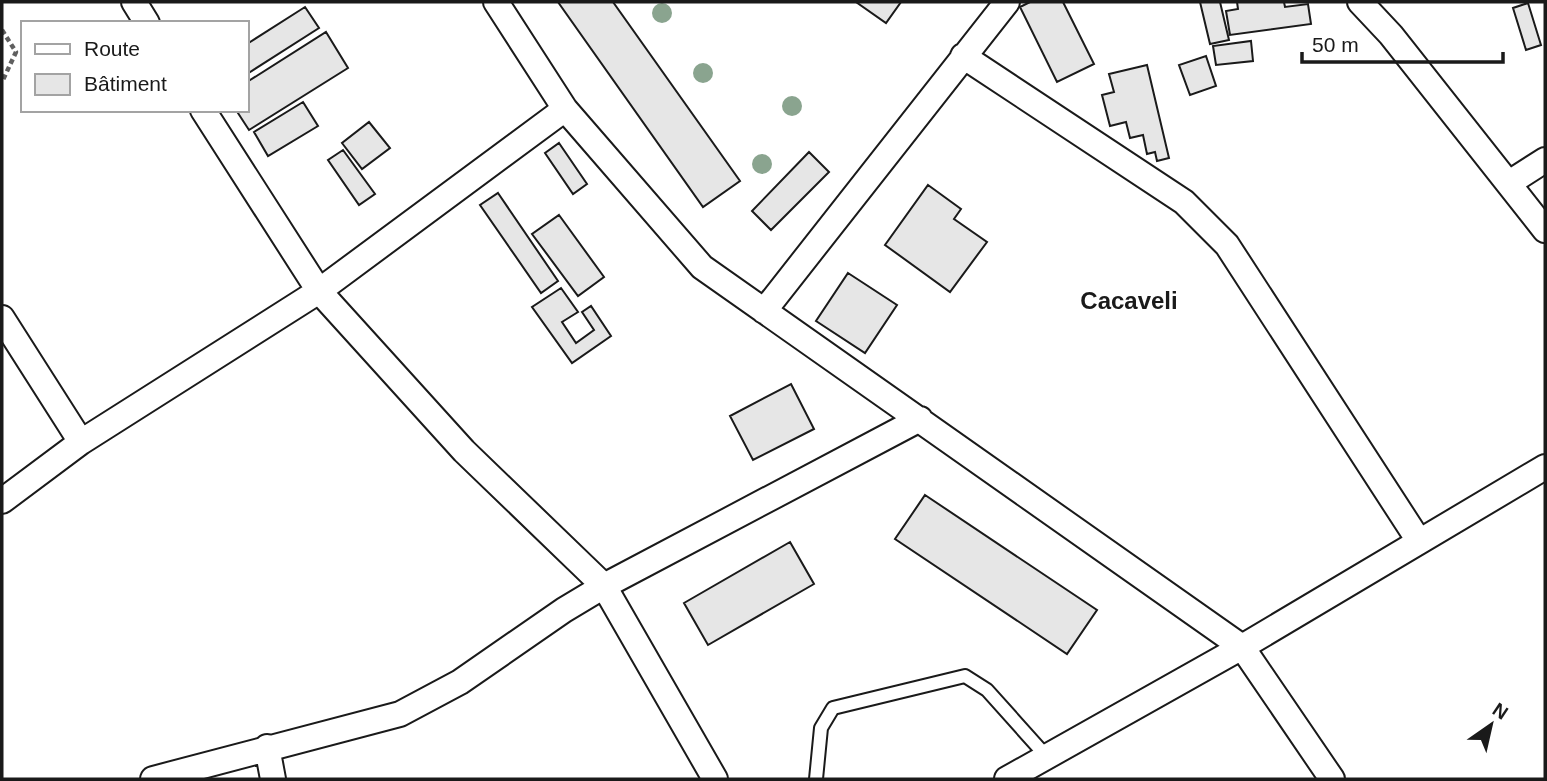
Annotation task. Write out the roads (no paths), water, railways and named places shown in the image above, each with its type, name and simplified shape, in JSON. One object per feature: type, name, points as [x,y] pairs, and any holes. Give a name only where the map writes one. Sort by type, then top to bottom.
[{"type":"street","points":[[134,2],[146,21]]},
{"type":"street","points":[[496,2],[565,109],[702,267],[1242,647],[1332,779]]},
{"type":"street","points":[[764,311],[1007,2]]},
{"type":"street","points":[[1360,2],[1391,35],[1545,230]]},
{"type":"street","points":[[963,57],[1184,202],[1227,245],[1419,541]]},
{"type":"street","points":[[2,500],[81,442],[319,291],[565,109]]},
{"type":"street","points":[[204,112],[319,291],[464,451],[604,586],[715,779]]},
{"type":"street","points":[[1508,183],[1545,160]]},
{"type":"street","points":[[2,318],[81,442]]},
{"type":"street","points":[[153,779],[400,714],[460,682],[564,610],[604,586],[920,419]]},
{"type":"street","points":[[1007,779],[1242,647],[1545,467]]},
{"type":"street","points":[[267,747],[272,779]]},
{"type":"lane","points":[[816,779],[821,728],[833,708],[965,676],[987,690],[1047,757]]},
{"type":"district","name":"Cacaveli","points":[[1129,301]]}]
